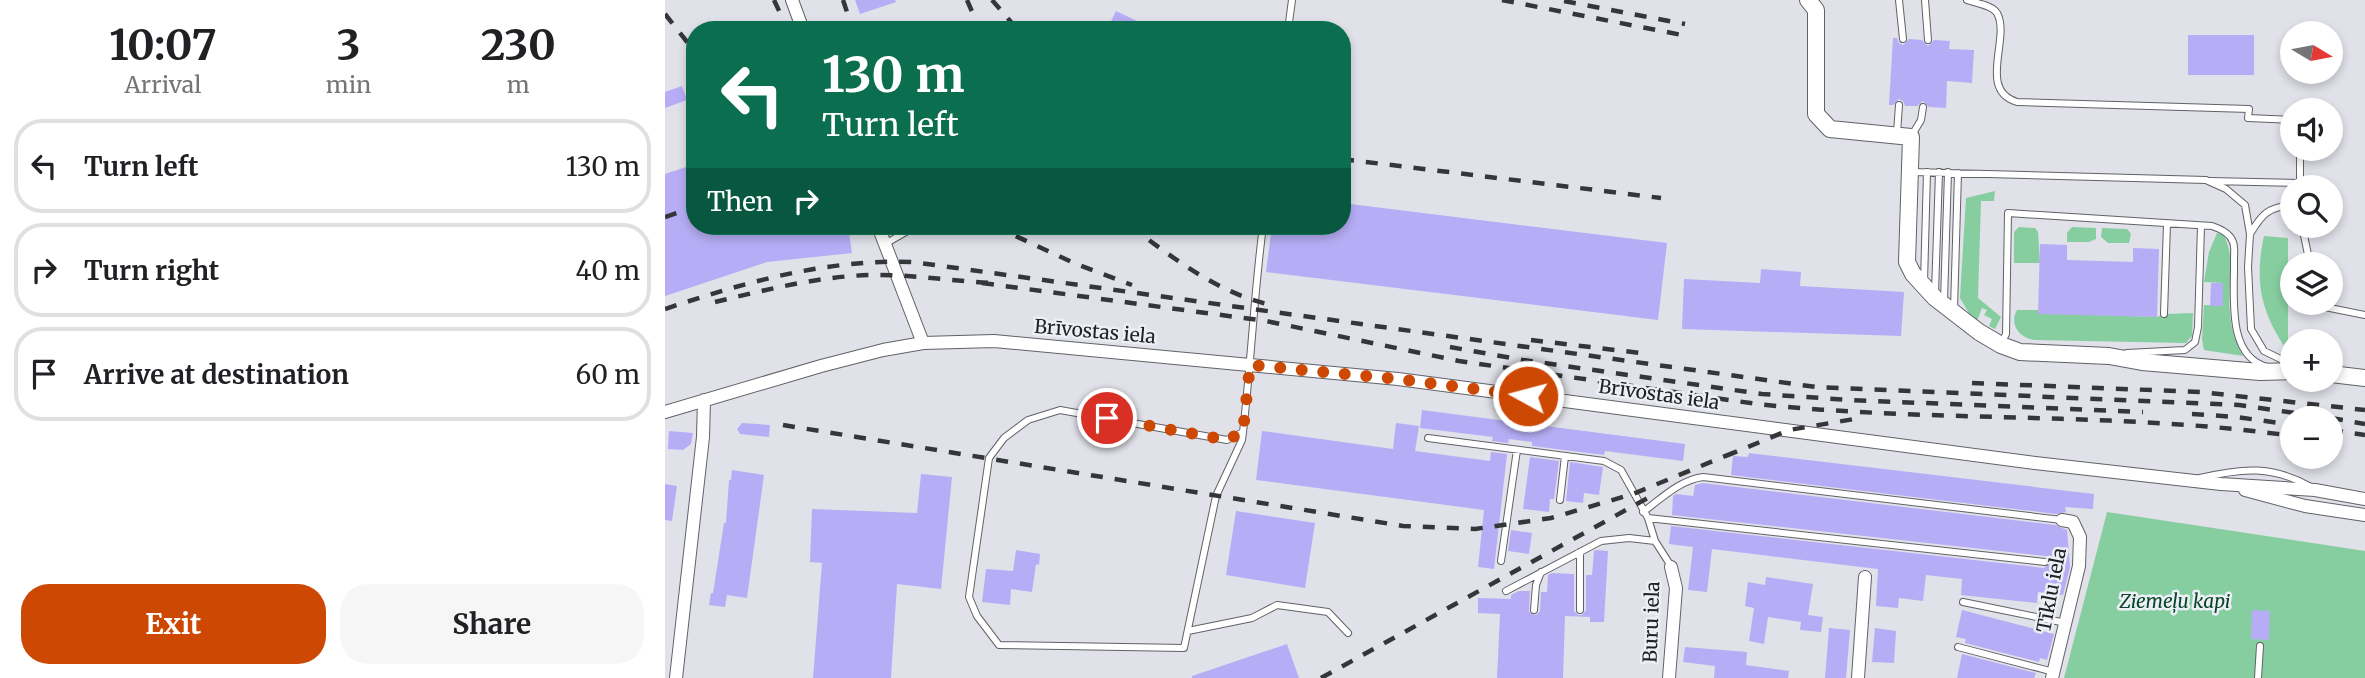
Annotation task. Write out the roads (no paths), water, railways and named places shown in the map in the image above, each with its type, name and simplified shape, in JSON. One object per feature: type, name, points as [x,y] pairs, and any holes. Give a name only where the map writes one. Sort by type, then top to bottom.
[{"type":"street","points":[[792,0],[800,21]]},
{"type":"street","points":[[1808,0],[1816,10],[1817,114],[1830,129],[1904,136],[1919,172],[1907,262],[1939,302],[2001,345],[2020,352],[2109,356],[2142,362],[2260,372],[2280,370]]},
{"type":"street","points":[[882,235],[923,343]]},
{"type":"street","name":"Brīvostas iela","points":[[665,412],[821,366],[923,343],[953,340],[994,341],[1398,379],[2035,463],[2221,484],[2315,490],[2365,499]]},
{"type":"street","points":[[2343,375],[2365,378]]},
{"type":"street","points":[[676,678],[703,438],[704,400]]},
{"type":"street","name":"Brīvostas iela","points":[[2221,484],[2305,506],[2365,515]]},
{"type":"street","name":"Tīklu iela","points":[[2053,675],[2079,566],[2080,537],[2073,522],[2062,520]]},
{"type":"street","name":"Buru iela","points":[[1669,678],[1676,588],[1671,567]]},
{"type":"street","points":[[1859,678],[1865,577]]},
{"type":"lane","points":[[1289,21],[1292,0]]},
{"type":"lane","points":[[1899,0],[1903,38]]},
{"type":"lane","points":[[1925,0],[1928,40]]},
{"type":"lane","points":[[1967,0],[1991,8],[1997,13],[1998,82],[2001,93],[2007,99],[2017,102],[2249,109],[2248,118],[2280,119]]},
{"type":"lane","points":[[1899,105],[1904,136]]},
{"type":"lane","points":[[1904,136],[1921,120],[1923,107]]},
{"type":"lane","points":[[1919,172],[2280,184]]},
{"type":"lane","points":[[1939,172],[1939,302]]},
{"type":"lane","points":[[1939,302],[1948,172]]},
{"type":"lane","points":[[1939,302],[1958,173]]},
{"type":"lane","points":[[2206,180],[2226,188],[2245,205],[2250,234],[2248,279],[2251,329],[2264,351],[2280,363]]},
{"type":"lane","points":[[2250,234],[2262,214],[2280,206]]},
{"type":"lane","points":[[2001,345],[2006,334],[2008,213],[2212,226],[2225,230],[2233,242],[2235,324],[2241,345],[2249,356],[2262,365],[2280,368]]},
{"type":"lane","points":[[2164,314],[2167,225]]},
{"type":"lane","points":[[2109,356],[2185,350],[2195,342],[2198,327],[2201,226]]},
{"type":"lane","points":[[885,244],[900,235]]},
{"type":"lane","points":[[1243,432],[1227,440],[1060,410],[1028,421],[1004,438],[989,458],[969,597],[977,616],[999,645],[1184,648],[1216,496],[1242,440],[1243,432],[1250,365],[1256,279],[1262,235]]},
{"type":"lane","points":[[2343,311],[2365,315]]},
{"type":"lane","points":[[1428,438],[1604,461],[1621,470],[1646,515],[1655,541],[1671,567]]},
{"type":"lane","points":[[1501,561],[1517,450]]},
{"type":"lane","points":[[1560,500],[1565,456]]},
{"type":"lane","points":[[2191,480],[2232,470],[2262,469],[2296,478],[2315,490]]},
{"type":"lane","points":[[1646,515],[1681,484],[1703,477],[2062,520]]},
{"type":"lane","points":[[1646,515],[2045,562]]},
{"type":"lane","points":[[1506,591],[1601,541],[1629,538],[1655,541]]},
{"type":"lane","points":[[1580,552],[1580,610]]},
{"type":"lane","points":[[1534,610],[1536,585],[1541,572]]},
{"type":"lane","points":[[1963,601],[2066,623]]},
{"type":"lane","points":[[1188,631],[1252,618],[1277,606],[1328,612],[1348,633]]},
{"type":"lane","points":[[2260,646],[2258,678],[2264,678]]},
{"type":"lane","points":[[1958,647],[2053,675]]},
{"type":"railway","points":[[774,0],[784,21]]},
{"type":"railway","points":[[843,0],[850,21]]},
{"type":"railway","points":[[967,0],[976,21]]},
{"type":"railway","points":[[992,0],[1010,21]]},
{"type":"railway","points":[[1502,0],[1682,35]]},
{"type":"railway","points":[[1564,1],[1685,24]]},
{"type":"railway","points":[[665,14],[686,41]]},
{"type":"railway","points":[[1351,160],[1661,198]]},
{"type":"railway","points":[[665,217],[686,210]]},
{"type":"railway","points":[[1013,235],[1076,264],[1132,285]]},
{"type":"railway","points":[[1142,235],[1212,282],[1267,304]]},
{"type":"railway","points":[[665,309],[756,281],[818,268],[913,262],[1816,387],[2239,405],[2280,411]]},
{"type":"railway","points":[[715,302],[791,285],[849,276],[899,276],[992,283]]},
{"type":"railway","points":[[982,283],[1266,321],[1459,361],[1757,404],[1891,414],[2159,423],[2280,434]]},
{"type":"railway","points":[[1531,340],[1649,354]]},
{"type":"railway","points":[[1450,347],[1762,394],[2143,412]]},
{"type":"railway","points":[[1972,383],[2200,392],[2365,410]]},
{"type":"railway","points":[[2192,414],[2280,423]]},
{"type":"railway","points":[[1726,456],[1789,430],[1860,418]]},
{"type":"railway","points":[[2343,420],[2365,424]]},
{"type":"railway","points":[[783,425],[1403,526],[1475,529],[1551,518],[1633,494],[1735,452]]},
{"type":"railway","points":[[2343,432],[2365,435]]},
{"type":"railway","points":[[1321,678],[1655,494]]},
{"type":"park label","name":"Ziemeļu kapi","points":[[2175,601]]}]
